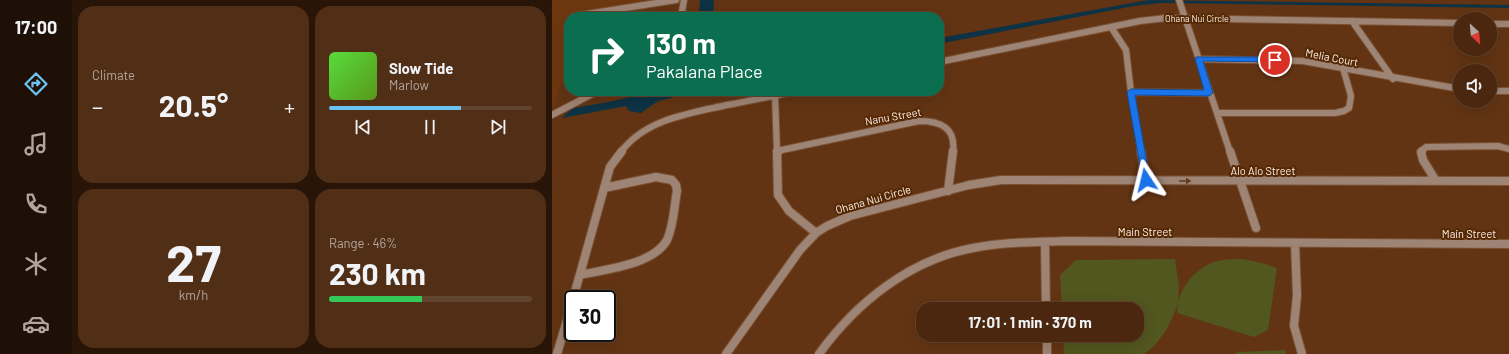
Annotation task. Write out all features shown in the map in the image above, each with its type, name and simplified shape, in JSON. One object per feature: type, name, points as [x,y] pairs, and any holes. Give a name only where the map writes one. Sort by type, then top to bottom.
[{"type":"street","points":[[600,12],[676,0]]},
{"type":"street","points":[[682,12],[684,0]]},
{"type":"street","points":[[1180,2],[1209,93],[1256,228]]},
{"type":"street","name":"Ohana Nui Circle","points":[[944,61],[1154,19],[1185,17],[1453,24]]},
{"type":"street","points":[[1352,21],[1393,78]]},
{"type":"street","points":[[1497,24],[1509,24]]},
{"type":"street","points":[[1111,27],[1126,50],[1131,92],[1146,180]]},
{"type":"street","name":"Melia Court","points":[[1199,59],[1290,60],[1453,88]]},
{"type":"street","points":[[1217,113],[1335,113],[1346,111],[1351,106],[1352,102],[1343,68]]},
{"type":"street","points":[[1497,91],[1509,91]]},
{"type":"street","points":[[1131,92],[1209,93]]},
{"type":"street","points":[[552,115],[588,96]]},
{"type":"street","points":[[576,290],[610,168],[619,153],[632,140],[648,128],[667,119],[686,113],[770,96]]},
{"type":"street","points":[[775,96],[778,188],[780,200],[789,211],[816,233]]},
{"type":"street","name":"Nanu Street","points":[[777,151],[913,121],[934,122],[950,130],[954,141],[948,191]]},
{"type":"street","points":[[1436,181],[1422,158],[1421,152],[1426,147],[1498,146],[1509,149]]},
{"type":"street","points":[[580,275],[647,258],[662,247],[668,236],[677,190],[676,185],[672,180],[656,177],[604,188]]},
{"type":"street","name":"Ohana Nui Circle","points":[[726,354],[800,250],[816,233],[827,226],[850,216],[985,182],[1017,180]]},
{"type":"street","name":"Alo Alo Street","points":[[1017,180],[1509,181]]},
{"type":"street","name":"Main Street","points":[[819,354],[845,321],[870,298],[896,279],[929,262],[952,253],[980,246],[1009,243],[1509,244]]},
{"type":"street","points":[[1045,243],[1046,302]]},
{"type":"street","points":[[1295,243],[1297,295],[1294,326],[1302,354]]},
{"type":"street","points":[[557,354],[564,330]]},
{"type":"street","points":[[1047,342],[1047,354]]},
{"type":"shaded area","points":[[552,0],[675,0],[674,4],[620,12],[564,12],[564,77],[552,110]]},
{"type":"green space","points":[[1175,259],[1179,287],[1178,301],[1185,285],[1195,274],[1206,266],[1218,261],[1232,259],[1247,260],[1277,268],[1268,330],[1254,337],[1177,313],[1178,303],[1161,338],[1144,354],[1064,354],[1063,342],[1144,342],[1144,302],[1062,302],[1060,275],[1076,260]]},
{"type":"green space","points":[[1285,350],[1286,354],[1234,354],[1238,352]]},
{"type":"water","points":[[700,0],[714,0],[713,12],[699,12]]},
{"type":"water","points":[[1148,0],[1509,5],[1509,8],[1161,3],[1134,6],[944,43],[944,37]]},
{"type":"water","points":[[633,96],[675,96],[658,101],[641,113],[629,111],[626,106],[562,118],[574,108]]},
{"type":"route","points":[[1146,180],[1131,92],[1209,93],[1199,59],[1275,60]]}]
